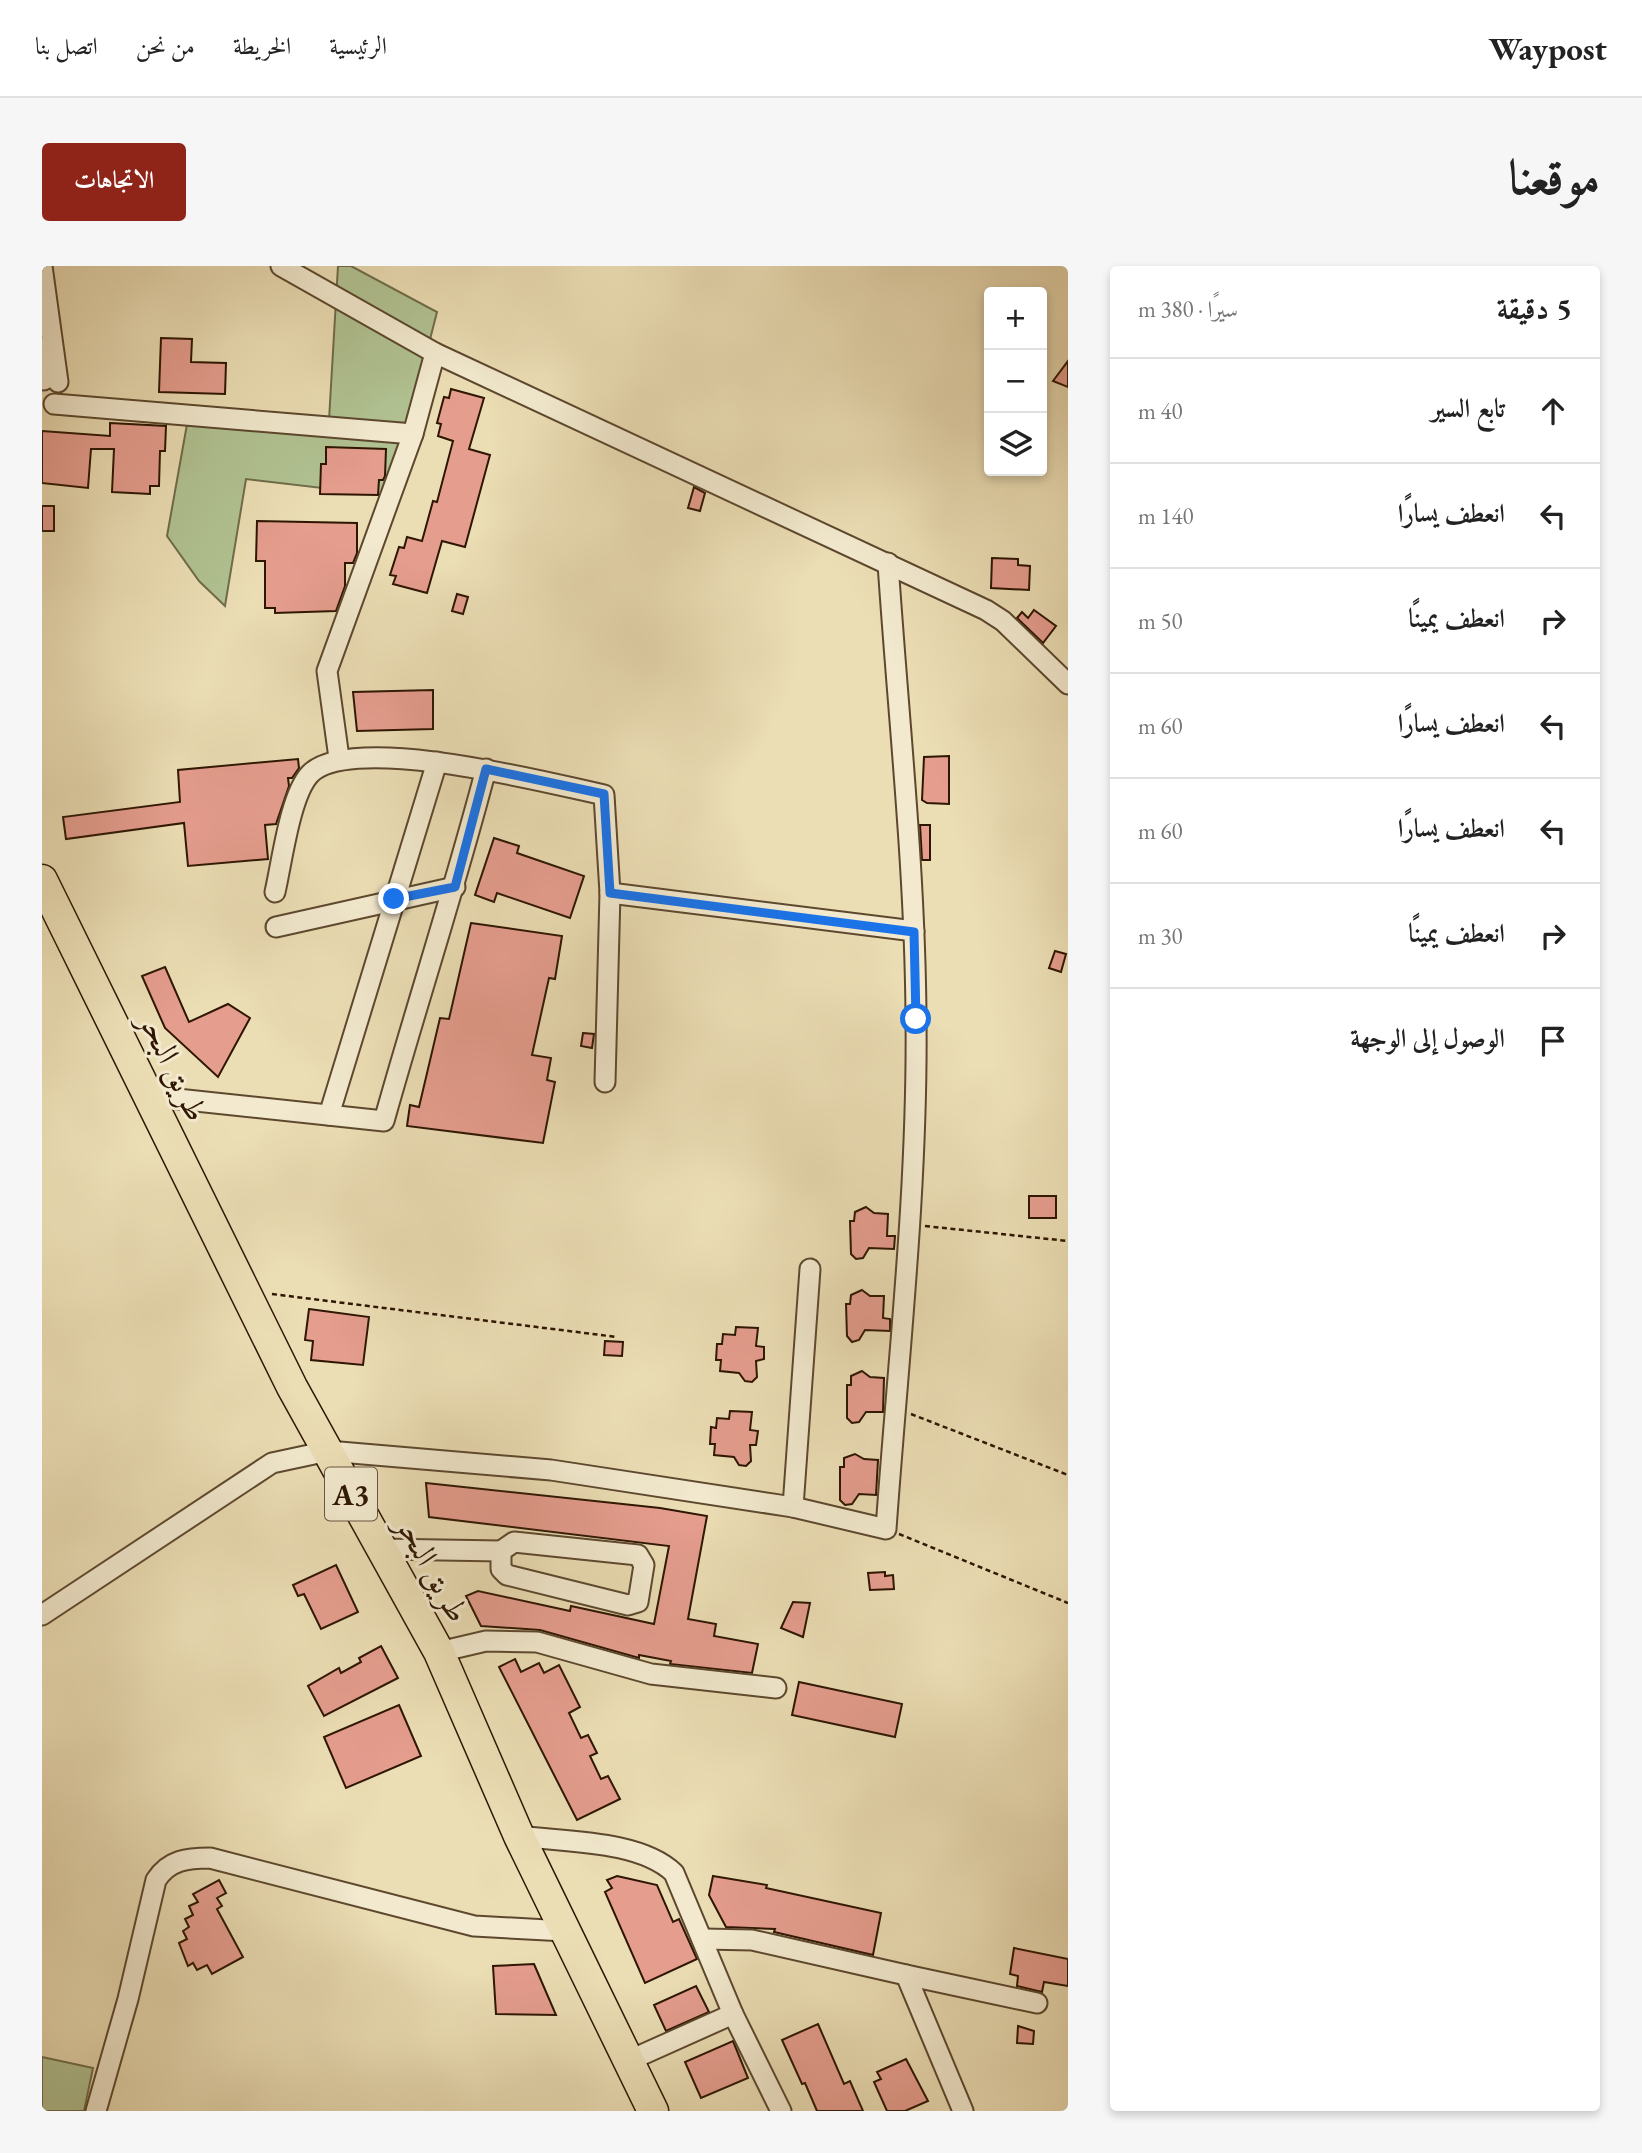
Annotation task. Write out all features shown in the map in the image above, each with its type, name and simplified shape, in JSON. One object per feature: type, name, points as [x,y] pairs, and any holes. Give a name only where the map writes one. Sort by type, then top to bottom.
[{"type":"highway","name":"طريق البحر","points":[[42,880],[244,1289],[328,1451],[439,1652],[519,1836],[653,2111]]},
{"type":"street","points":[[42,266],[51,343],[45,359],[48,393],[99,408],[413,434]]},
{"type":"street","points":[[281,266],[435,353],[888,563],[1003,621],[1068,684]]},
{"type":"street","points":[[339,758],[327,671],[413,434],[435,353]]},
{"type":"street","points":[[42,1615],[272,1463],[328,1451],[551,1469],[793,1507],[886,1530],[908,1224],[916,1019],[914,932],[888,563]]},
{"type":"street","points":[[275,892],[297,799],[310,773],[339,758],[437,762],[486,769],[604,794],[610,893],[605,1082]]},
{"type":"street","points":[[329,1115],[437,762]]},
{"type":"street","points":[[149,1096],[384,1121],[421,987],[455,887],[486,769]]},
{"type":"street","points":[[276,927],[455,887]]},
{"type":"street","points":[[610,893],[914,932]]},
{"type":"street","points":[[793,1507],[810,1269]]},
{"type":"street","points":[[381,1549],[501,1552],[514,1542],[638,1555],[644,1565],[639,1599],[628,1605],[515,1579],[501,1569],[501,1552]]},
{"type":"street","points":[[439,1652],[486,1641],[525,1641],[650,1674],[776,1688]]},
{"type":"street","points":[[519,1836],[639,1852],[663,1862],[674,1872],[704,1938],[733,2014],[781,2111]]},
{"type":"street","points":[[96,2111],[128,1999],[156,1880],[162,1871],[176,1861],[209,1857],[474,1926],[565,1931]]},
{"type":"street","points":[[704,1938],[752,1940],[1037,2003]]},
{"type":"street","points":[[906,1975],[963,2111]]},
{"type":"street","points":[[628,2061],[733,2014]]},
{"type":"path","points":[[908,1224],[1068,1241]]},
{"type":"path","points":[[244,1289],[617,1337]]},
{"type":"path","points":[[895,1407],[1068,1475]]},
{"type":"path","points":[[886,1530],[1068,1603]]},
{"type":"green space","points":[[338,266],[351,266],[437,312],[390,496],[246,479],[225,606],[199,581],[167,536],[189,413],[329,420]]},
{"type":"green space","points":[[42,2057],[93,2068],[84,2111],[42,2111]]},
{"type":"building","points":[[161,338],[192,339],[191,362],[226,363],[225,394],[159,392]]},
{"type":"building","points":[[1068,361],[1068,387],[1053,381]]},
{"type":"building","points":[[451,389],[484,398],[469,449],[490,455],[465,547],[442,541],[427,593],[393,584],[396,576],[390,575],[399,547],[404,548],[407,537],[422,541],[433,501],[437,502],[453,441],[438,436],[441,424],[437,423],[444,397],[449,398]]},
{"type":"building","points":[[110,423],[166,426],[165,451],[160,451],[159,486],[150,486],[150,494],[112,492],[114,449],[91,449],[88,488],[42,483],[42,431],[110,436]]},
{"type":"building","points":[[326,447],[386,449],[385,476],[383,480],[379,480],[378,495],[320,494],[321,464],[326,464]]},
{"type":"building","points":[[694,487],[705,493],[700,511],[688,508]]},
{"type":"building","points":[[42,506],[54,506],[54,531],[42,531]]},
{"type":"building","points":[[257,521],[357,523],[357,553],[353,563],[345,563],[345,586],[336,611],[275,613],[275,608],[265,608],[265,561],[256,561]]},
{"type":"building","points":[[992,558],[1018,559],[1018,565],[1030,566],[1029,590],[991,588]]},
{"type":"building","points":[[457,594],[468,597],[463,614],[452,611]]},
{"type":"building","points":[[1034,610],[1056,626],[1043,643],[1017,618],[1022,612],[1028,618]]},
{"type":"building","points":[[433,690],[433,729],[357,731],[353,692]]},
{"type":"building","points":[[949,756],[949,804],[927,803],[922,800],[924,757]]},
{"type":"building","points":[[298,759],[299,768],[292,778],[288,778],[289,786],[276,824],[265,825],[268,859],[188,866],[184,823],[66,839],[63,817],[180,802],[178,770]]},
{"type":"building","points":[[920,825],[930,825],[930,860],[922,860]]},
{"type":"building","points":[[494,838],[519,846],[517,853],[584,876],[570,918],[497,893],[494,902],[475,895]]},
{"type":"building","points":[[471,923],[562,936],[555,979],[549,978],[532,1055],[551,1058],[547,1080],[555,1082],[543,1143],[407,1126],[410,1105],[419,1107],[440,1018],[449,1019]]},
{"type":"building","points":[[1055,951],[1066,954],[1061,972],[1049,968]]},
{"type":"building","points":[[165,967],[189,1022],[228,1004],[250,1018],[218,1077],[165,1028],[142,976]]},
{"type":"building","points":[[583,1033],[594,1034],[592,1048],[581,1046]]},
{"type":"building","points":[[1029,1196],[1056,1196],[1056,1218],[1029,1218]]},
{"type":"building","points":[[866,1207],[874,1213],[888,1214],[887,1236],[895,1236],[894,1249],[869,1248],[863,1258],[856,1259],[851,1254],[850,1221],[854,1221],[855,1212]]},
{"type":"building","points":[[862,1290],[870,1296],[884,1296],[883,1318],[890,1319],[890,1331],[865,1330],[859,1340],[852,1342],[847,1336],[846,1304],[850,1304],[851,1295]]},
{"type":"building","points":[[309,1309],[369,1317],[363,1365],[311,1360],[313,1341],[305,1340]]},
{"type":"building","points":[[736,1327],[758,1328],[756,1346],[764,1347],[764,1359],[756,1361],[757,1377],[752,1382],[745,1381],[739,1373],[720,1371],[721,1360],[716,1360],[717,1344],[722,1344],[723,1334],[735,1335]]},
{"type":"building","points":[[605,1341],[623,1342],[622,1356],[604,1355]]},
{"type":"building","points":[[862,1371],[870,1377],[884,1378],[883,1412],[866,1412],[859,1422],[852,1423],[847,1418],[847,1385],[851,1385],[851,1376]]},
{"type":"building","points":[[730,1411],[752,1412],[750,1430],[758,1431],[756,1445],[750,1445],[751,1461],[746,1466],[739,1465],[734,1457],[714,1455],[715,1444],[710,1444],[711,1427],[716,1428],[717,1418],[729,1419]]},
{"type":"building","points":[[855,1454],[864,1459],[878,1460],[876,1495],[859,1494],[852,1504],[845,1505],[840,1500],[840,1467],[844,1467],[844,1458]]},
{"type":"building","points":[[426,1483],[660,1508],[707,1516],[688,1619],[716,1624],[714,1636],[758,1644],[752,1673],[670,1664],[671,1661],[639,1655],[639,1658],[540,1630],[481,1626],[466,1596],[478,1591],[570,1611],[571,1606],[654,1624],[669,1546],[429,1517]]},
{"type":"building","points":[[336,1565],[358,1612],[321,1629],[304,1594],[298,1596],[293,1585]]},
{"type":"building","points":[[885,1572],[885,1576],[893,1575],[894,1589],[870,1590],[868,1573]]},
{"type":"building","points":[[793,1602],[810,1603],[803,1637],[781,1628]]},
{"type":"building","points":[[381,1646],[398,1678],[324,1716],[308,1686],[339,1668],[341,1673],[361,1662],[359,1658]]},
{"type":"building","points":[[515,1659],[521,1672],[539,1663],[544,1673],[559,1665],[580,1707],[569,1713],[581,1738],[588,1735],[597,1753],[590,1756],[601,1779],[608,1776],[620,1799],[577,1820],[499,1667]]},
{"type":"building","points":[[799,1682],[902,1704],[895,1737],[792,1715]]},
{"type":"building","points":[[399,1705],[421,1756],[346,1788],[324,1737]]},
{"type":"building","points":[[617,1876],[657,1885],[673,1922],[679,1919],[697,1959],[645,1983],[605,1892],[612,1888],[607,1880]]},
{"type":"building","points":[[713,1876],[767,1885],[766,1888],[881,1913],[873,1955],[774,1932],[775,1929],[726,1927],[709,1895]]},
{"type":"building","points":[[219,1880],[226,1893],[217,1898],[222,1906],[217,1909],[243,1957],[212,1974],[207,1965],[197,1970],[193,1963],[188,1966],[179,1943],[187,1939],[183,1931],[189,1927],[185,1919],[193,1915],[189,1906],[198,1902],[193,1894]]},
{"type":"building","points":[[1014,1948],[1068,1959],[1068,1986],[1044,1982],[1042,1992],[1017,1986],[1018,1976],[1010,1974]]},
{"type":"building","points":[[534,1964],[556,2015],[496,2014],[493,1966]]},
{"type":"building","points":[[696,1986],[709,2012],[666,2031],[654,2005]]},
{"type":"building","points":[[818,2024],[844,2084],[850,2081],[863,2111],[817,2111],[805,2083],[802,2084],[782,2040]]},
{"type":"building","points":[[1018,2026],[1034,2031],[1033,2044],[1017,2043]]},
{"type":"building","points":[[733,2041],[748,2078],[701,2098],[685,2062]]},
{"type":"building","points":[[906,2059],[928,2101],[905,2111],[887,2111],[874,2082],[881,2079],[877,2072]]},
{"type":"route","points":[[394,899],[455,887],[486,769],[604,794],[610,893],[914,932],[916,1019]]}]
